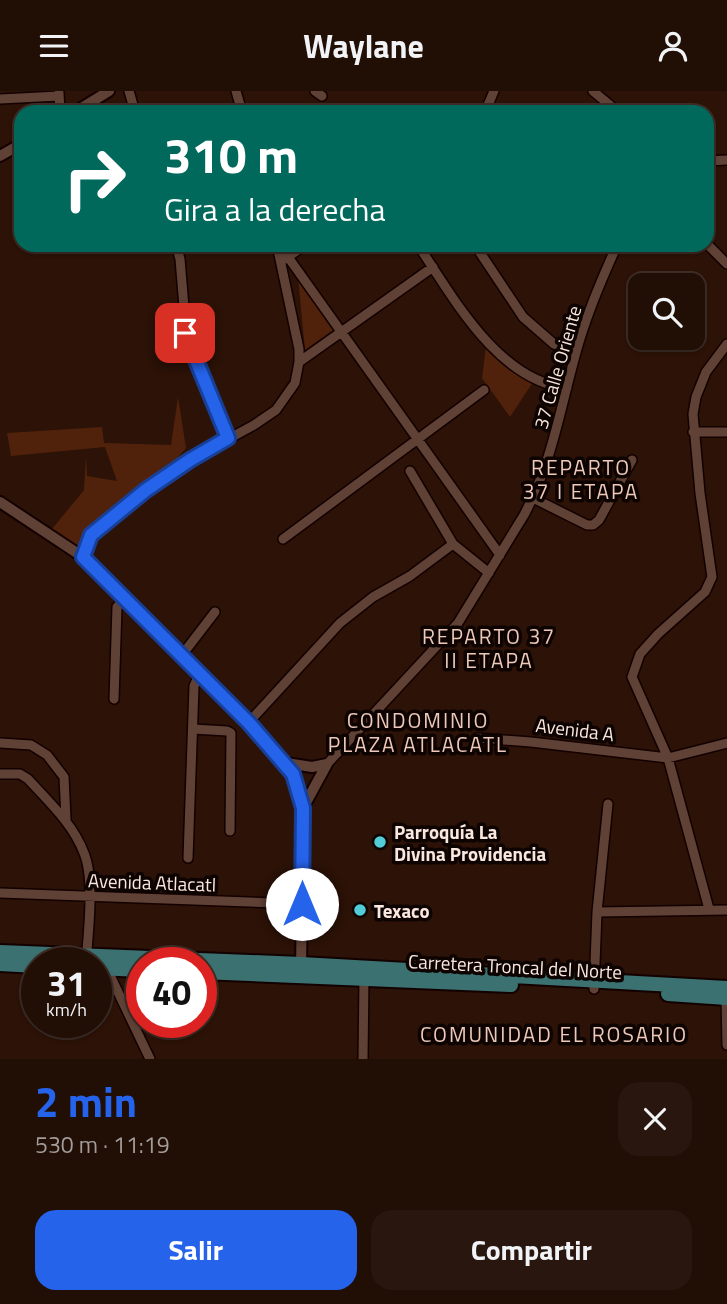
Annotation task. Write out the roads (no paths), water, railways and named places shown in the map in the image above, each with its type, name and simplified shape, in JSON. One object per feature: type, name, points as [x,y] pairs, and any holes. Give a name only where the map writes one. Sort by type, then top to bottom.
[{"type":"main road","points":[[0,952],[21,954]]},
{"type":"main road","points":[[112,960],[301,970]]},
{"type":"main road","points":[[0,964],[21,965]]},
{"type":"main road","points":[[217,972],[301,970]]},
{"type":"main road","name":"Carretera Troncal del Norte","points":[[301,970],[364,978],[594,985]]},
{"type":"main road","name":"Carretera Troncal del Norte","points":[[301,970],[594,985],[727,995]]},
{"type":"street","points":[[86,105],[109,91]]},
{"type":"street","points":[[593,91],[610,105]]},
{"type":"street","points":[[0,99],[59,93]]},
{"type":"street","points":[[714,251],[727,264]]},
{"type":"street","points":[[177,252],[183,281],[187,343],[228,438]]},
{"type":"street","points":[[281,252],[342,332],[500,555]]},
{"type":"street","points":[[285,259],[295,252]]},
{"type":"street","points":[[423,252],[470,321],[495,350],[547,386],[567,388]]},
{"type":"street","points":[[480,252],[523,317],[554,344],[576,352]]},
{"type":"street","name":"37 Calle Oriente","points":[[327,764],[458,623],[533,498],[552,447],[576,352],[614,252]]},
{"type":"street","points":[[83,557],[91,535],[146,490],[190,460],[276,410],[295,383],[299,349],[285,259]]},
{"type":"street","points":[[299,362],[433,267]]},
{"type":"street","points":[[709,909],[668,758],[632,677],[640,654],[705,592],[712,577],[693,432],[694,406],[706,372],[727,344]]},
{"type":"street","points":[[283,539],[484,390]]},
{"type":"street","points":[[693,432],[727,432]]},
{"type":"street","points":[[533,498],[587,525],[593,525],[599,520],[632,460]]},
{"type":"street","points":[[410,471],[453,544],[489,573]]},
{"type":"street","points":[[0,502],[83,557],[286,763],[298,784],[303,808],[301,970]]},
{"type":"street","points":[[249,723],[340,623],[373,597],[410,576],[453,544]]},
{"type":"street","points":[[114,699],[117,607],[125,598]]},
{"type":"street","points":[[182,655],[215,612]]},
{"type":"street","points":[[188,857],[194,686],[200,673]]},
{"type":"street","points":[[193,729],[231,733],[230,831]]},
{"type":"street","name":"Avenida A","points":[[477,738],[668,758]]},
{"type":"street","points":[[0,743],[31,745],[47,755],[64,777],[66,820]]},
{"type":"street","points":[[668,758],[727,743]]},
{"type":"street","points":[[286,763],[312,767],[327,764]]},
{"type":"street","points":[[303,808],[327,764]]},
{"type":"street","points":[[0,773],[26,777],[66,820],[86,855],[89,871],[87,947]]},
{"type":"street","points":[[594,985],[597,912],[608,804]]},
{"type":"street","name":"Avenida Atlacatl","points":[[0,893],[302,904]]},
{"type":"street","points":[[597,912],[727,910]]},
{"type":"street","points":[[363,1059],[364,978]]},
{"type":"street","points":[[112,988],[150,1059]]},
{"type":"street","points":[[727,995],[727,1045]]},
{"type":"place","name":"Parroquía La Divina Providencia","points":[[380,842]]},
{"type":"place","name":"Texaco","points":[[360,910]]},
{"type":"district","name":"REPARTO 37 I ETAPA","points":[[581,479]]},
{"type":"district","name":"REPARTO 37 II ETAPA","points":[[489,648]]},
{"type":"district","name":"CONDOMINIO PLAZA ATLACATL","points":[[418,732]]},
{"type":"district","name":"COMUNIDAD EL ROSARIO","points":[[554,1034]]}]
